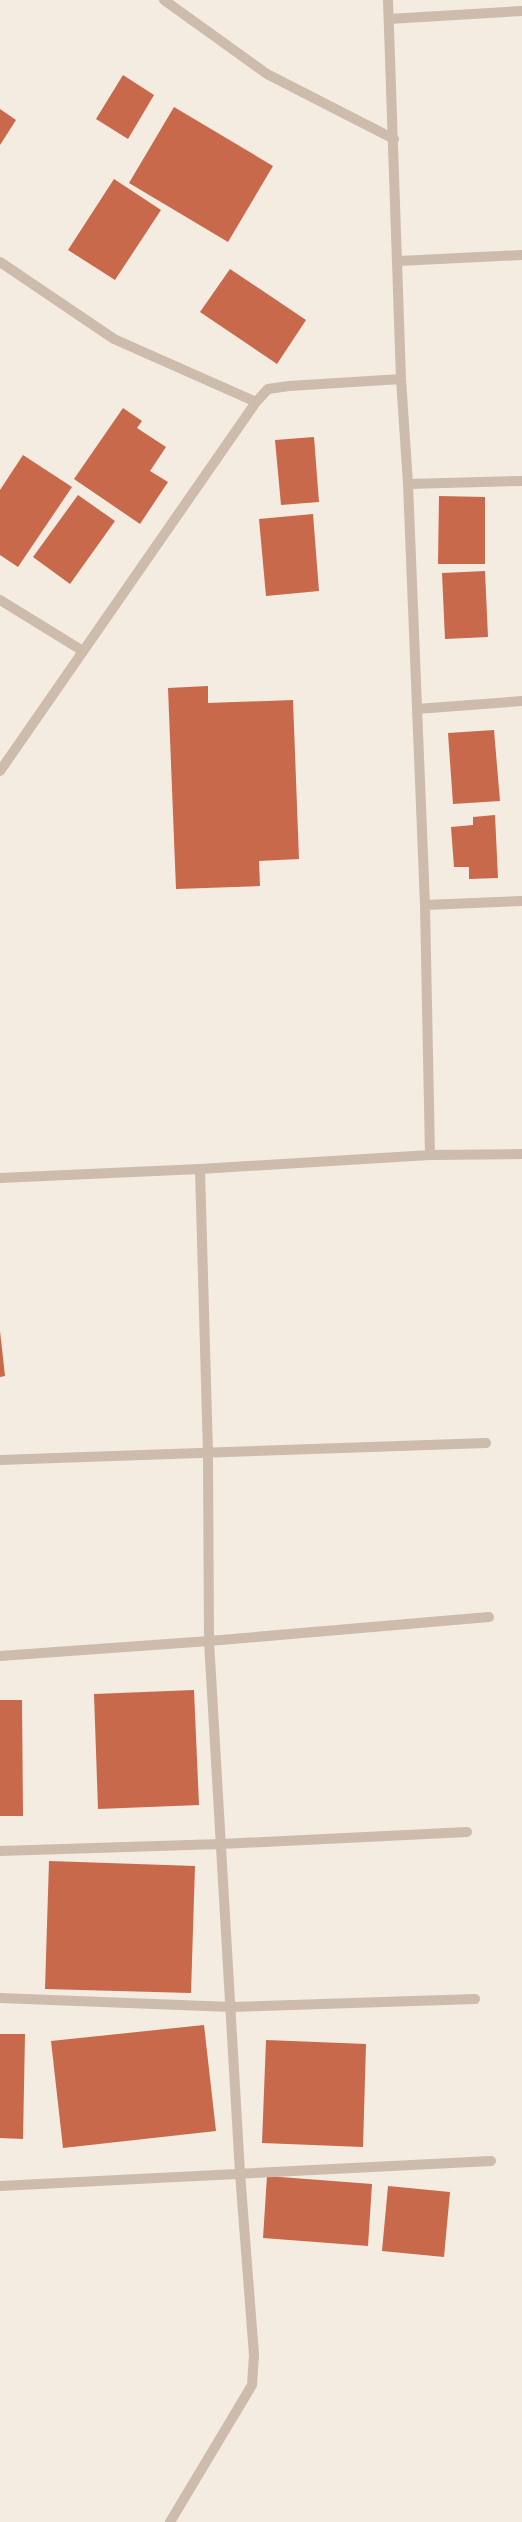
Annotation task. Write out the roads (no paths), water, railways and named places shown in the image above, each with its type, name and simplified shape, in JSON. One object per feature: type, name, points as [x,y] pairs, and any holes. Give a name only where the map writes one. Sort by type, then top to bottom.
[{"type":"street","points":[[164,0],[267,74],[394,140]]},
{"type":"street","points":[[388,0],[399,261],[402,379],[408,484],[425,904],[430,1155]]},
{"type":"street","points":[[389,19],[522,11]]},
{"type":"street","points":[[399,261],[522,255]]},
{"type":"street","points":[[0,262],[114,339],[256,402]]},
{"type":"street","points":[[0,771],[256,402],[268,389],[289,386],[402,379]]},
{"type":"street","points":[[408,484],[522,481]]},
{"type":"street","points":[[0,600],[83,651]]},
{"type":"street","points":[[417,709],[522,701]]},
{"type":"street","points":[[425,904],[522,901]]},
{"type":"street","points":[[0,1178],[200,1169],[430,1155],[522,1154]]},
{"type":"street","points":[[170,2522],[252,2385],[254,2355],[240,2173],[209,1641],[208,1454],[200,1169]]},
{"type":"street","points":[[0,1460],[208,1454],[486,1443]]},
{"type":"street","points":[[0,1656],[209,1641],[489,1616]]},
{"type":"street","points":[[0,1850],[221,1844],[468,1832]]},
{"type":"street","points":[[0,1998],[231,2007],[476,1999]]},
{"type":"street","points":[[0,2186],[491,2161]]}]
